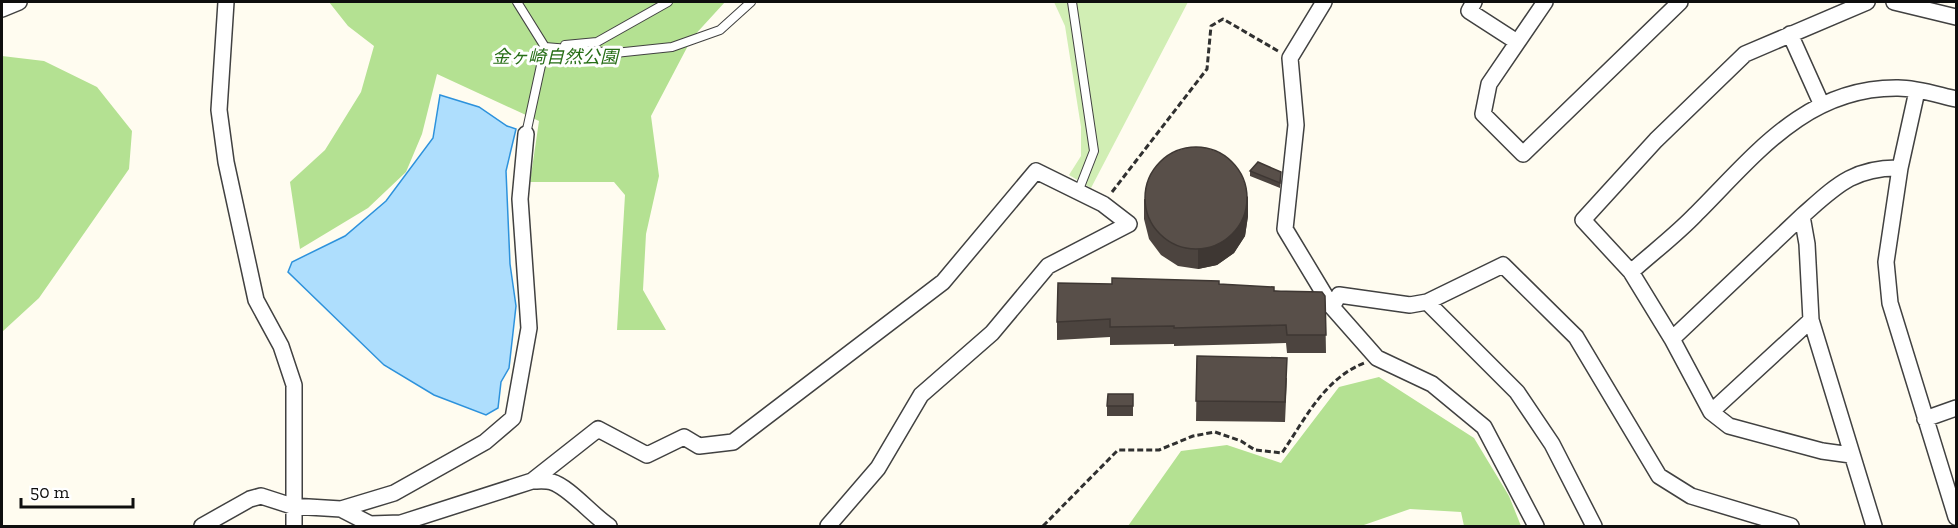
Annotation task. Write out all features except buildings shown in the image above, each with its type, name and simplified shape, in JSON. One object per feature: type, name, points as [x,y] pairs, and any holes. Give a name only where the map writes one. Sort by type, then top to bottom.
[{"type":"street","points":[[2,9],[19,2]]},
{"type":"street","points":[[226,2],[219,110],[226,162],[256,300],[281,345],[294,385],[292,506],[294,526]]},
{"type":"street","points":[[1324,2],[1290,58],[1296,125],[1285,229],[1332,307],[1377,358],[1432,384],[1484,427],[1536,526]]},
{"type":"street","points":[[1474,2],[1469,10],[1517,42]]},
{"type":"street","points":[[1545,2],[1489,84],[1483,114],[1523,154],[1680,2]]},
{"type":"street","points":[[1851,455],[1822,451],[1729,426],[1711,412],[1672,339],[1631,272],[1583,220],[1656,140],[1745,54],[1867,2]]},
{"type":"street","points":[[1894,2],[1956,17]]},
{"type":"street","points":[[1790,34],[1821,103]]},
{"type":"street","points":[[1631,272],[1694,217],[1775,134],[1821,103],[1853,93],[1887,88],[1956,99]]},
{"type":"street","points":[[1917,91],[1900,168],[1886,262],[1890,303],[1956,517]]},
{"type":"street","points":[[202,526],[250,499],[261,496],[292,506],[341,509],[394,493],[485,441],[513,418],[528,328],[520,199],[526,134]]},
{"type":"street","points":[[1672,339],[1802,216],[1849,177],[1881,167],[1900,168]]},
{"type":"street","points":[[341,509],[370,524],[401,523],[532,481],[598,429],[647,455],[684,437],[699,446],[734,442],[943,282],[1036,171],[1103,204],[1129,224],[1048,266],[992,333],[921,394],[878,468],[828,526]]},
{"type":"street","points":[[1802,216],[1807,244],[1811,320],[1874,526]]},
{"type":"street","points":[[1332,307],[1339,295],[1410,305],[1427,303],[1503,265],[1576,337],[1659,476],[1691,496],[1791,526]]},
{"type":"street","points":[[1427,303],[1517,392],[1552,444],[1594,526]]},
{"type":"street","points":[[1711,412],[1811,320]]},
{"type":"street","points":[[1925,419],[1956,408]]},
{"type":"street","points":[[532,481],[552,482],[571,494],[591,514],[609,526]]},
{"type":"lane","points":[[517,2],[545,47],[526,134]]},
{"type":"lane","points":[[545,47],[597,42],[668,2]]},
{"type":"lane","points":[[545,47],[615,53],[672,47],[720,30],[751,2]]},
{"type":"lane","points":[[1072,2],[1094,151],[1078,192]]},
{"type":"path","points":[[1103,204],[1207,69],[1211,26],[1223,20],[1290,58]]},
{"type":"path","points":[[1043,526],[1118,450],[1160,450],[1193,436],[1215,432],[1241,441],[1255,450],[1282,453],[1323,392],[1346,370],[1377,358]]},
{"type":"green space","name":"金ヶ崎自然公園","points":[[329,2],[725,2],[692,38],[651,116],[659,176],[646,234],[643,290],[666,330],[617,330],[625,195],[614,182],[530,182],[539,121],[437,74],[422,134],[406,172],[368,208],[300,249],[290,182],[325,150],[361,92],[374,46],[348,26]]},
{"type":"green space","points":[[1054,2],[1188,2],[1091,188],[1069,175],[1081,156],[1081,127],[1065,26]]},
{"type":"green space","points":[[2,56],[44,61],[97,87],[132,131],[129,169],[39,298],[2,332]]},
{"type":"green space","points":[[1379,377],[1474,438],[1509,496],[1521,526],[1464,526],[1461,512],[1410,509],[1361,526],[1128,526],[1181,451],[1227,445],[1281,463],[1339,387]]},
{"type":"water","points":[[440,95],[479,107],[507,126],[516,129],[506,171],[510,264],[516,306],[509,368],[501,382],[498,408],[486,415],[434,395],[384,365],[288,272],[292,262],[345,236],[386,201],[433,138]]}]
